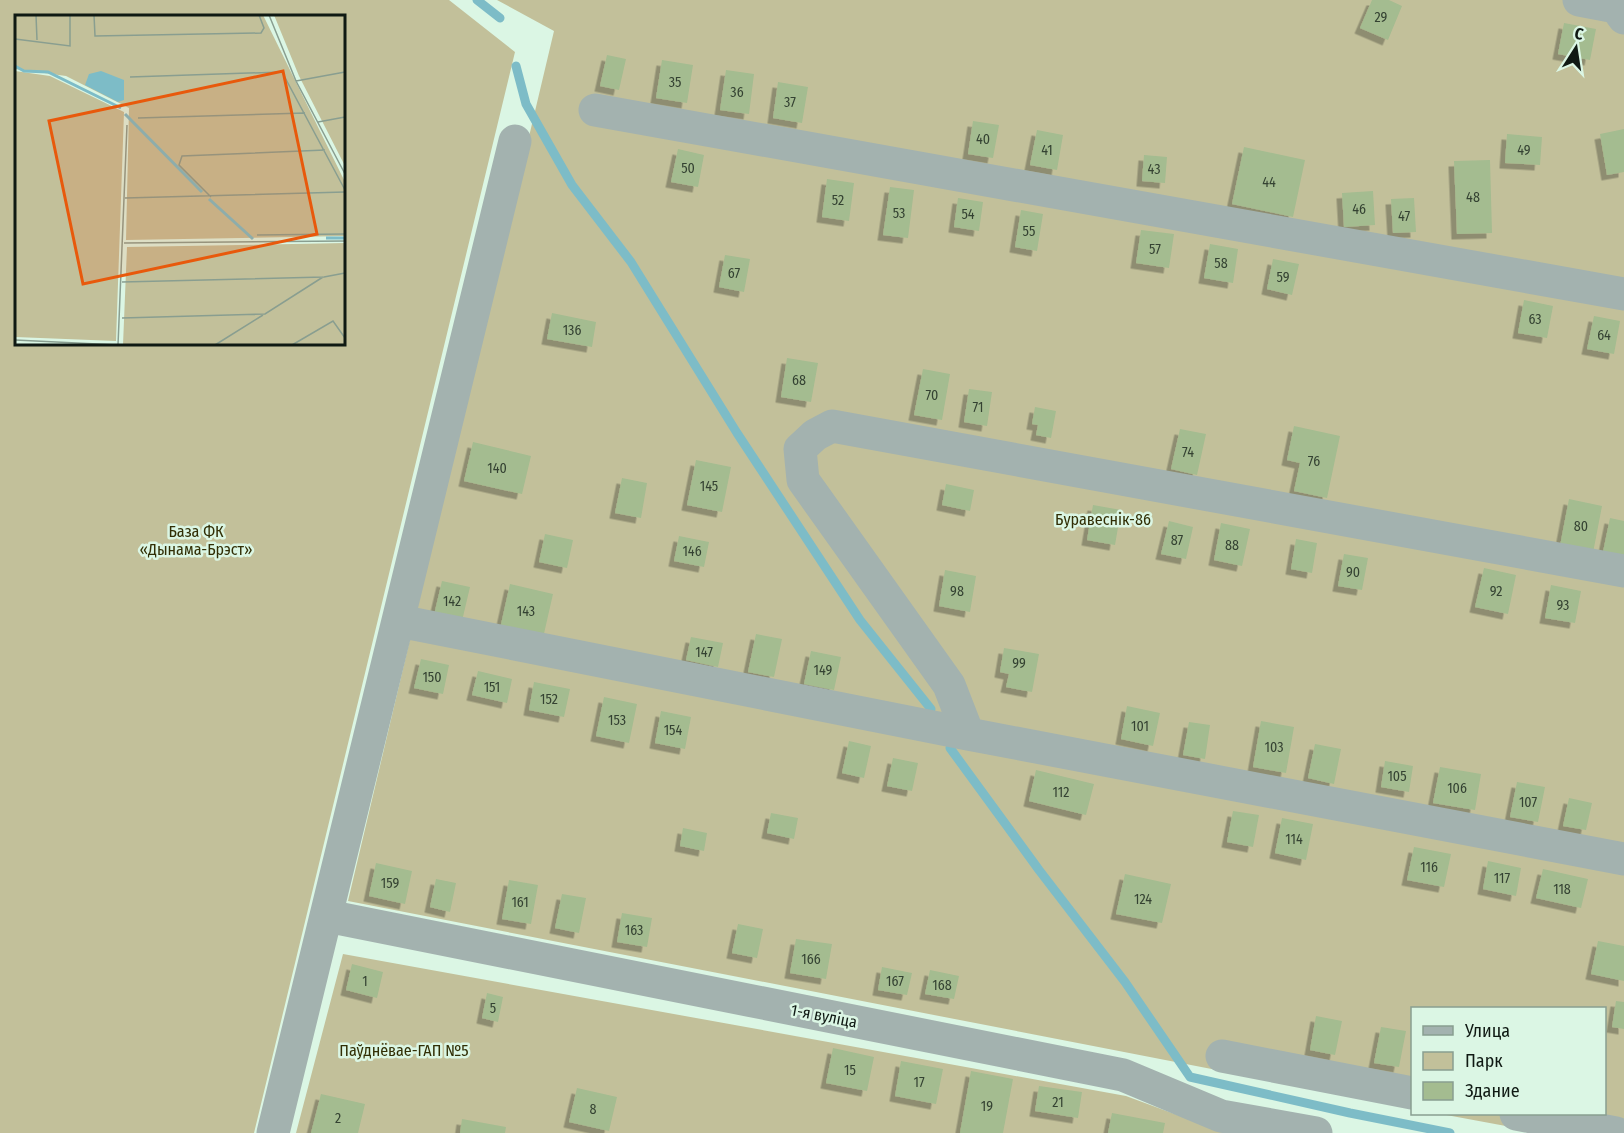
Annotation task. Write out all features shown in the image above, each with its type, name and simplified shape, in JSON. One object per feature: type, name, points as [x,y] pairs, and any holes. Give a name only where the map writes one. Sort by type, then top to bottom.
[{"type":"lane","points":[[1579,0],[1616,7],[1624,18]]},
{"type":"lane","points":[[595,110],[1624,294]]},
{"type":"lane","points":[[273,1133],[515,141]]},
{"type":"lane","points":[[968,734],[949,686],[803,480],[800,449],[815,435],[832,426],[1624,571]]},
{"type":"lane","points":[[399,621],[968,734],[1624,859]]},
{"type":"lane","name":"1-я вуліца","points":[[327,916],[1123,1075],[1221,1116],[1316,1133]]},
{"type":"lane","points":[[1222,1056],[1411,1093]]},
{"type":"lane","points":[[1526,1115],[1616,1133]]},
{"type":"green space","name":"База ФК «Дынама-Брэст»","points":[[0,0],[449,0],[515,52],[254,1133],[0,1133]]},
{"type":"green space","name":"Буравеснік-86","points":[[497,0],[1624,0],[1624,1133],[1543,1133],[1446,1115],[1606,1115],[1606,1007],[1411,1007],[1411,1108],[348,901],[554,31]]},
{"type":"green space","name":"Паўднёвае-ГАП №5","points":[[343,954],[1126,1096],[1207,1126],[1243,1133],[296,1133]]},
{"type":"building","points":[[1372,0],[1389,0],[1402,6],[1388,40],[1360,28]]},
{"type":"building","points":[[1564,23],[1596,29],[1590,60],[1558,54]]},
{"type":"building","points":[[607,55],[626,59],[619,90],[600,86]]},
{"type":"building","points":[[662,60],[693,65],[687,103],[656,98]]},
{"type":"building","points":[[726,70],[754,74],[749,114],[720,110]]},
{"type":"building","points":[[778,82],[808,87],[802,123],[773,118]]},
{"type":"building","points":[[973,121],[999,125],[993,158],[968,154]]},
{"type":"building","points":[[1624,129],[1624,172],[1607,175],[1600,134]]},
{"type":"building","points":[[1037,130],[1063,135],[1057,170],[1030,165]]},
{"type":"building","points":[[1507,134],[1542,137],[1540,165],[1505,163]]},
{"type":"building","points":[[1244,147],[1305,160],[1293,217],[1232,204]]},
{"type":"building","points":[[678,149],[704,155],[698,187],[671,182]]},
{"type":"building","points":[[1144,155],[1167,157],[1165,183],[1142,181]]},
{"type":"building","points":[[1490,160],[1492,233],[1457,234],[1454,161]]},
{"type":"building","points":[[827,179],[854,183],[849,221],[822,217]]},
{"type":"building","points":[[890,187],[914,190],[908,238],[883,235]]},
{"type":"building","points":[[1373,191],[1375,225],[1344,227],[1342,193]]},
{"type":"building","points":[[958,198],[983,202],[979,231],[954,227]]},
{"type":"building","points":[[1414,198],[1416,232],[1393,233],[1391,199]]},
{"type":"building","points":[[1021,210],[1043,214],[1037,251],[1015,247]]},
{"type":"building","points":[[1141,230],[1174,234],[1169,268],[1136,263]]},
{"type":"building","points":[[1210,244],[1238,249],[1233,283],[1204,278]]},
{"type":"building","points":[[725,255],[750,259],[744,292],[719,287]]},
{"type":"building","points":[[1273,259],[1299,264],[1292,295],[1267,289]]},
{"type":"building","points":[[1524,300],[1553,306],[1547,338],[1518,333]]},
{"type":"building","points":[[552,313],[596,322],[592,347],[547,339]]},
{"type":"building","points":[[1594,316],[1620,321],[1614,354],[1587,349]]},
{"type":"building","points":[[787,358],[818,363],[811,402],[781,397]]},
{"type":"building","points":[[923,369],[950,374],[942,420],[914,415]]},
{"type":"building","points":[[969,389],[992,392],[987,426],[964,422]]},
{"type":"building","points":[[1035,407],[1056,411],[1051,438],[1036,435],[1038,425],[1032,424]]},
{"type":"building","points":[[1294,426],[1340,436],[1327,498],[1294,491],[1300,463],[1287,460]]},
{"type":"building","points":[[1180,429],[1206,434],[1197,475],[1171,469]]},
{"type":"building","points":[[473,442],[531,456],[522,494],[464,481]]},
{"type":"building","points":[[696,460],[731,467],[722,512],[687,505]]},
{"type":"building","points":[[622,478],[647,483],[641,518],[615,513]]},
{"type":"building","points":[[946,484],[974,490],[970,511],[942,505]]},
{"type":"building","points":[[1569,499],[1602,506],[1593,553],[1560,546]]},
{"type":"building","points":[[1093,505],[1121,510],[1115,545],[1087,540]]},
{"type":"building","points":[[1610,518],[1624,521],[1624,557],[1603,552]]},
{"type":"building","points":[[1169,521],[1193,527],[1186,559],[1161,554]]},
{"type":"building","points":[[1221,523],[1250,529],[1242,566],[1214,560]]},
{"type":"building","points":[[545,534],[573,540],[567,568],[539,562]]},
{"type":"building","points":[[679,536],[709,542],[704,567],[674,561]]},
{"type":"building","points":[[1296,539],[1317,543],[1312,573],[1291,569]]},
{"type":"building","points":[[1344,554],[1368,558],[1362,590],[1338,586]]},
{"type":"building","points":[[1484,568],[1516,575],[1508,614],[1475,607]]},
{"type":"building","points":[[945,570],[976,576],[970,612],[939,606]]},
{"type":"building","points":[[442,581],[470,587],[462,621],[434,615]]},
{"type":"building","points":[[510,584],[553,594],[543,638],[500,629]]},
{"type":"building","points":[[1551,585],[1581,591],[1575,623],[1545,618]]},
{"type":"building","points":[[756,634],[782,639],[774,677],[748,672]]},
{"type":"building","points":[[691,637],[723,643],[718,667],[686,660]]},
{"type":"building","points":[[1004,648],[1039,654],[1032,692],[1006,687],[1009,674],[1000,672]]},
{"type":"building","points":[[811,651],[841,657],[834,690],[804,684]]},
{"type":"building","points":[[421,659],[449,665],[443,694],[414,688]]},
{"type":"building","points":[[478,671],[512,679],[507,703],[472,695]]},
{"type":"building","points":[[534,682],[570,689],[564,717],[529,710]]},
{"type":"building","points":[[604,697],[637,704],[629,743],[596,736]]},
{"type":"building","points":[[1127,706],[1160,713],[1153,746],[1121,739]]},
{"type":"building","points":[[661,711],[691,717],[685,749],[655,743]]},
{"type":"building","points":[[1261,721],[1294,727],[1286,773],[1253,767]]},
{"type":"building","points":[[1189,722],[1210,725],[1205,759],[1183,755]]},
{"type":"building","points":[[849,741],[871,746],[864,778],[842,773]]},
{"type":"building","points":[[1315,744],[1341,749],[1334,784],[1308,778]]},
{"type":"building","points":[[893,758],[918,763],[912,791],[887,786]]},
{"type":"building","points":[[1385,761],[1413,766],[1409,792],[1381,787]]},
{"type":"building","points":[[1440,767],[1481,774],[1475,810],[1433,803]]},
{"type":"building","points":[[1036,770],[1094,784],[1086,815],[1029,801]]},
{"type":"building","points":[[1517,782],[1545,787],[1538,822],[1510,817]]},
{"type":"building","points":[[1569,798],[1592,803],[1586,830],[1563,826]]},
{"type":"building","points":[[1233,811],[1259,815],[1253,847],[1227,842]]},
{"type":"building","points":[[771,813],[798,818],[794,839],[767,833]]},
{"type":"building","points":[[1282,818],[1313,824],[1306,860],[1275,853]]},
{"type":"building","points":[[683,828],[707,833],[704,851],[680,846]]},
{"type":"building","points":[[1414,847],[1451,854],[1444,887],[1407,880]]},
{"type":"building","points":[[1488,861],[1521,868],[1516,896],[1483,889]]},
{"type":"building","points":[[376,863],[412,871],[405,904],[369,896]]},
{"type":"building","points":[[1543,869],[1588,879],[1581,908],[1536,898]]},
{"type":"building","points":[[1125,874],[1171,884],[1162,923],[1116,914]]},
{"type":"building","points":[[436,879],[456,883],[450,912],[430,907]]},
{"type":"building","points":[[509,880],[538,885],[531,924],[502,919]]},
{"type":"building","points":[[562,894],[586,898],[579,933],[555,928]]},
{"type":"building","points":[[622,913],[652,918],[647,947],[617,942]]},
{"type":"building","points":[[738,924],[763,929],[757,958],[732,953]]},
{"type":"building","points":[[796,939],[832,944],[826,979],[790,973]]},
{"type":"building","points":[[1598,941],[1624,946],[1624,981],[1591,974]]},
{"type":"building","points":[[352,964],[383,972],[377,998],[346,990]]},
{"type":"building","points":[[882,967],[912,973],[907,995],[878,990]]},
{"type":"building","points":[[930,970],[959,976],[954,999],[925,994]]},
{"type":"building","points":[[487,993],[503,997],[498,1022],[482,1018]]},
{"type":"building","points":[[1616,1001],[1624,1002],[1624,1029],[1612,1027]]},
{"type":"building","points":[[1316,1016],[1342,1021],[1335,1055],[1310,1050]]},
{"type":"building","points":[[1381,1027],[1406,1031],[1399,1067],[1374,1063]]},
{"type":"building","points":[[833,1048],[874,1057],[867,1091],[826,1083]]},
{"type":"building","points":[[901,1061],[943,1069],[936,1104],[895,1096]]},
{"type":"building","points":[[971,1071],[1013,1079],[1003,1133],[960,1133]]},
{"type":"building","points":[[1039,1086],[1082,1092],[1078,1118],[1035,1111]]},
{"type":"building","points":[[577,1088],[617,1097],[609,1131],[569,1122]]},
{"type":"building","points":[[321,1094],[365,1104],[358,1133],[311,1133]]},
{"type":"building","points":[[1112,1113],[1165,1123],[1163,1133],[1108,1133]]},
{"type":"building","points":[[462,1119],[506,1127],[505,1133],[460,1133]]},
{"type":"waterway","points":[[477,0],[500,18]]},
{"type":"waterway","points":[[516,66],[526,104],[572,185],[631,262],[737,433],[860,620],[931,709]]},
{"type":"waterway","points":[[950,748],[1125,982],[1190,1077],[1450,1133]]}]
